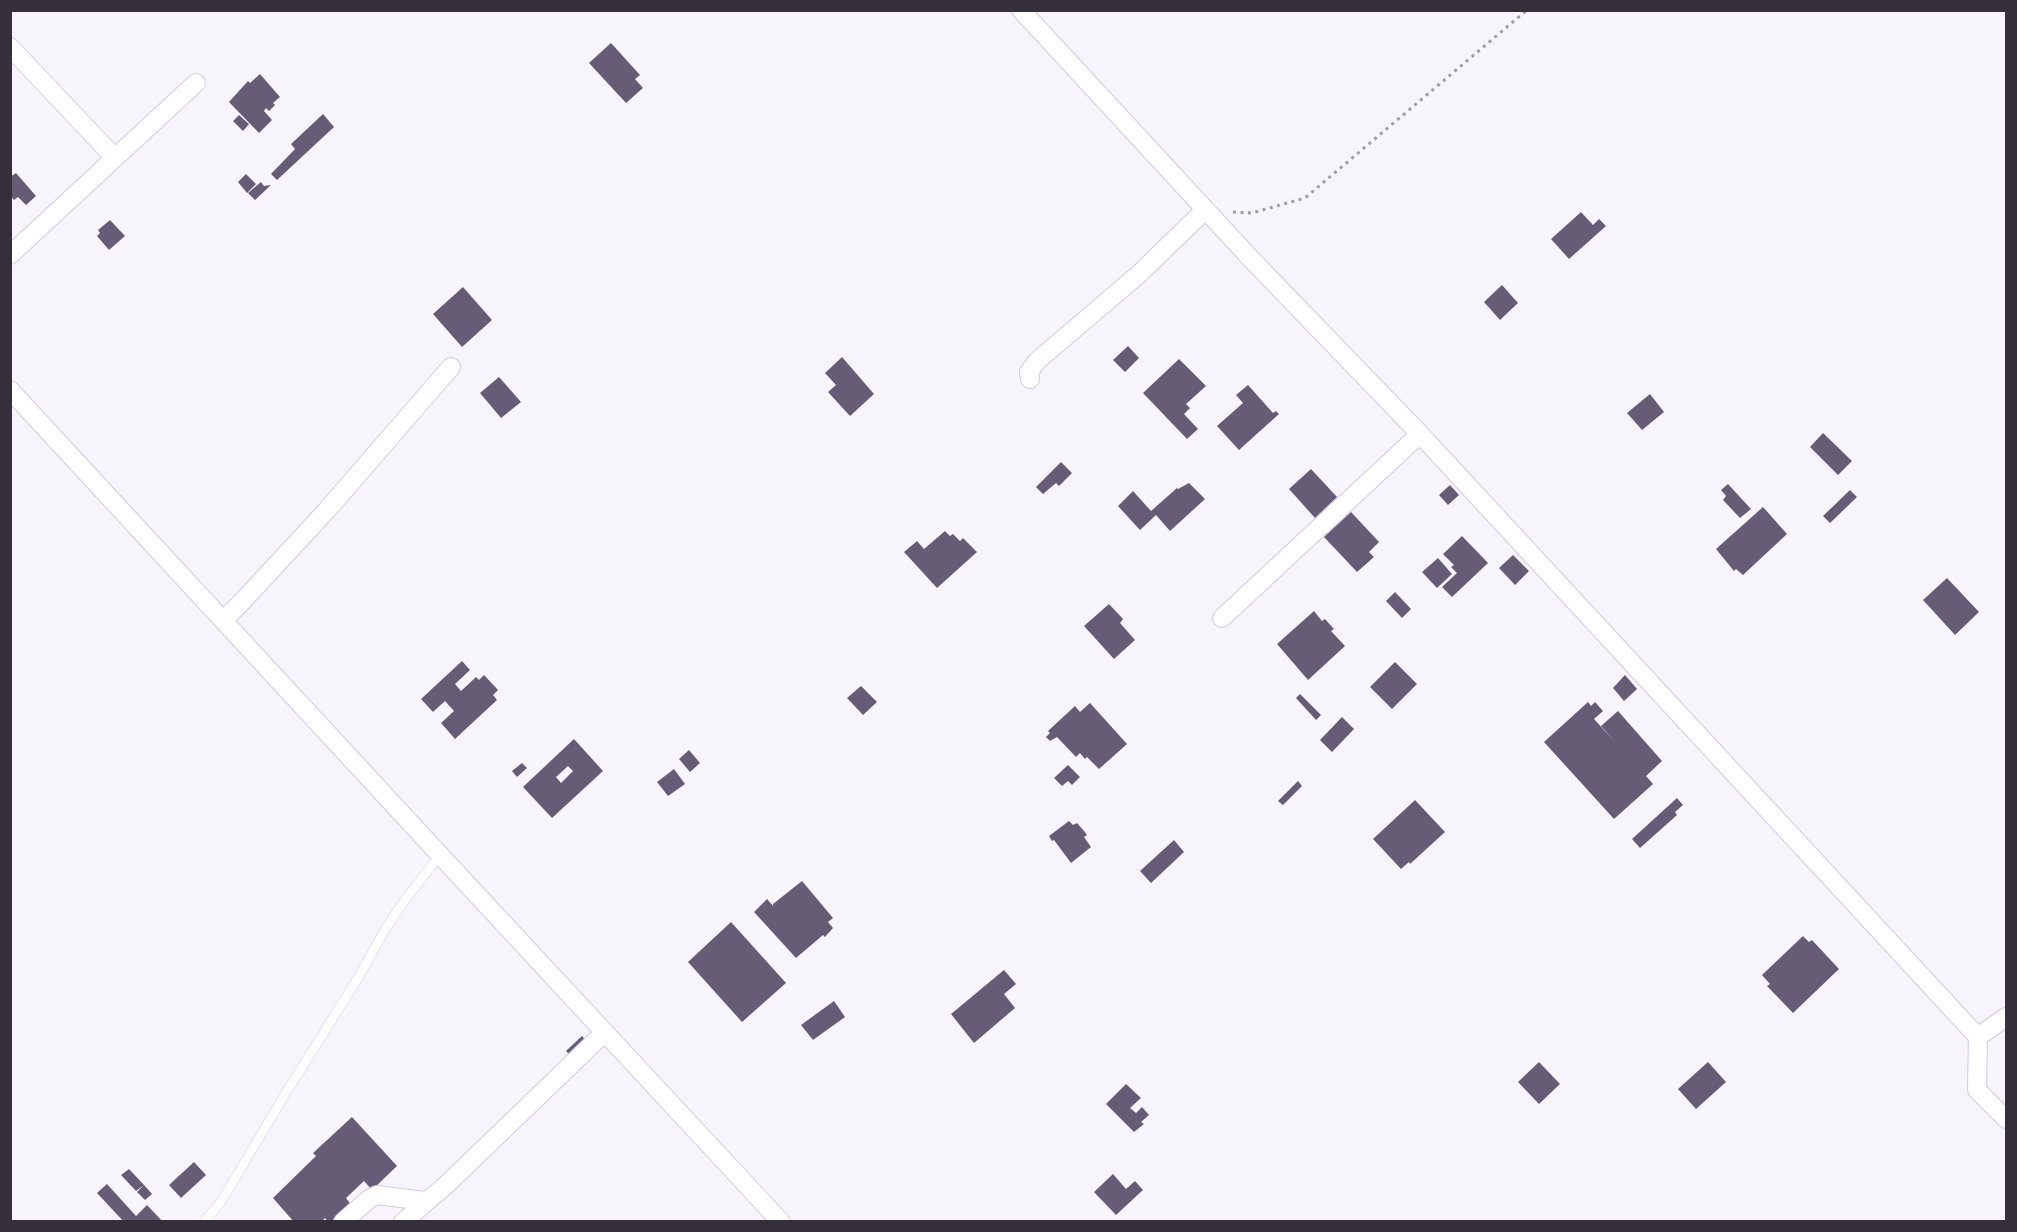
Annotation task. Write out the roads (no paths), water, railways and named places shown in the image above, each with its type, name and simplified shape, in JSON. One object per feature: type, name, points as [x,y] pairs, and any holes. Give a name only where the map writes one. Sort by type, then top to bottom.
[{"type":"street","points":[[1021,10],[1205,210],[1420,434],[1978,1037],[1977,1090],[2007,1119]]},
{"type":"street","points":[[10,47],[115,158]]},
{"type":"street","points":[[10,255],[196,83]]},
{"type":"street","points":[[1030,380],[1029,372],[1037,361],[1139,274],[1205,210]]},
{"type":"street","points":[[223,620],[327,510],[451,368]]},
{"type":"street","points":[[10,390],[782,1221]]},
{"type":"street","points":[[1222,618],[1420,434]]},
{"type":"street","points":[[1978,1037],[2007,1017]]},
{"type":"street","points":[[403,1221],[445,1186],[605,1032]]},
{"type":"street","points":[[343,1221],[377,1195],[425,1201]]},
{"type":"lane","points":[[204,1221],[220,1202],[358,978],[386,928],[440,855]]}]
